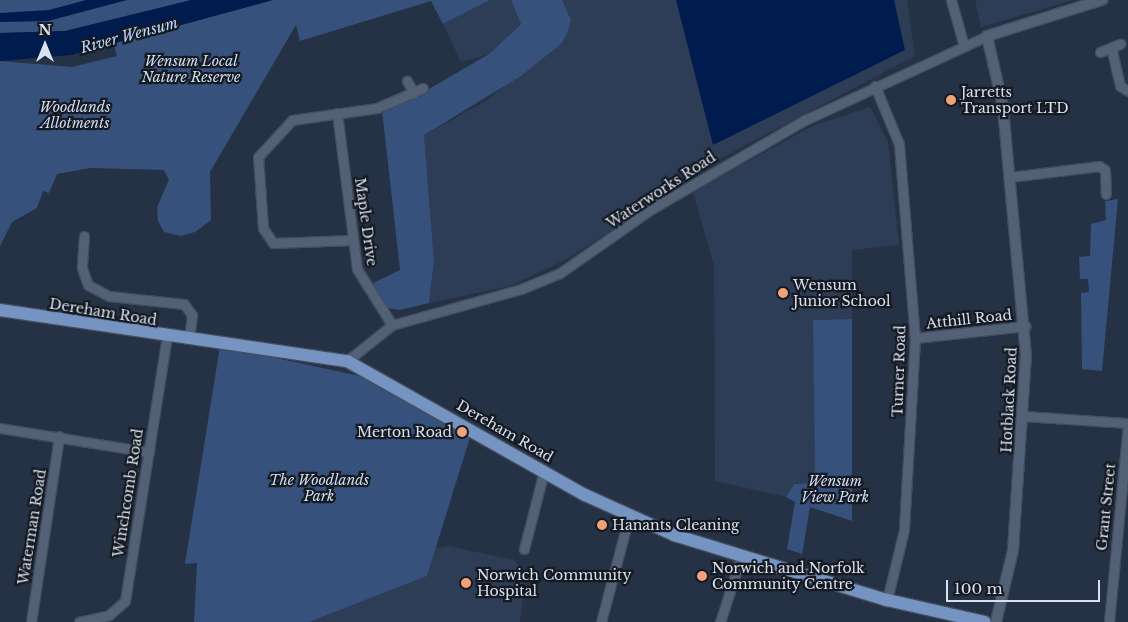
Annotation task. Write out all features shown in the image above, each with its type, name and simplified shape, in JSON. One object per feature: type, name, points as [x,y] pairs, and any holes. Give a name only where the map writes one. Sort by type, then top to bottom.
[{"type":"main road","name":"Dereham Road","points":[[0,310],[189,340],[287,349],[347,361],[544,471],[629,516],[741,556],[887,600],[985,622]]},
{"type":"street","points":[[951,0],[964,46]]},
{"type":"street","name":"Waterworks Road","points":[[347,361],[392,325],[521,289],[560,273],[654,208],[805,120],[875,86],[988,36],[1102,0]]},
{"type":"street","name":"Hotblack Road","points":[[988,36],[1002,96],[1025,326],[1024,416],[1013,550],[996,622]]},
{"type":"street","points":[[1100,52],[1112,51],[1120,44]]},
{"type":"street","points":[[1112,51],[1120,86],[1128,90]]},
{"type":"street","points":[[407,81],[414,93]]},
{"type":"street","name":"Turner Road","points":[[875,86],[899,144],[915,338],[904,530],[887,600]]},
{"type":"street","points":[[353,240],[284,246],[273,243],[263,228],[258,165],[263,149],[292,120],[378,108],[423,88]]},
{"type":"street","name":"Maple Drive","points":[[337,113],[353,240],[362,281],[392,325]]},
{"type":"street","points":[[1010,177],[1100,166],[1105,170],[1106,194]]},
{"type":"street","points":[[84,236],[82,268],[88,285],[110,296],[184,304],[192,314],[189,340]]},
{"type":"street","name":"Atthill Road","points":[[915,338],[1025,326]]},
{"type":"street","name":"Winchcomb Road","points":[[79,622],[109,615],[125,601],[167,337]]},
{"type":"street","points":[[1024,416],[1128,424]]},
{"type":"street","name":"Grant Street","points":[[1109,622],[1128,424]]},
{"type":"street","points":[[0,428],[149,452]]},
{"type":"street","name":"Waterman Road","points":[[31,622],[59,436]]},
{"type":"street","points":[[524,549],[544,471]]},
{"type":"street","points":[[601,622],[629,516]]},
{"type":"street","points":[[720,622],[741,556]]},
{"type":"shaded area","points":[[490,0],[511,0],[521,24],[489,54],[461,62],[443,24]]},
{"type":"shaded area","points":[[562,0],[907,0],[915,56],[712,163],[693,161],[683,168],[675,187],[660,199],[567,259],[510,286],[429,303],[434,261],[424,135],[484,102],[562,43],[571,20]]},
{"type":"shaded area","points":[[975,0],[1073,0],[981,27]]},
{"type":"shaded area","name":"Wensum Junior School","points":[[870,107],[888,142],[899,245],[852,250],[852,319],[813,320],[815,483],[794,484],[786,497],[715,481],[714,266],[693,192],[812,126]]},
{"type":"shaded area","name":"Norwich Community Hospital","points":[[449,546],[514,560],[522,569],[524,590],[520,622],[309,622],[427,576],[434,549]]},
{"type":"green space","points":[[0,0],[490,0],[443,24],[431,1],[300,41],[296,25],[210,172],[211,220],[195,232],[181,236],[164,232],[158,221],[157,207],[169,180],[164,170],[90,168],[57,174],[49,193],[43,191],[37,208],[12,222],[0,246],[0,61],[72,67],[117,56],[107,21],[65,31],[0,33]]},
{"type":"green space","points":[[511,0],[562,0],[571,20],[568,31],[562,43],[521,76],[424,135],[434,261],[429,303],[400,310],[387,308],[373,283],[400,270],[382,110],[429,89],[489,54],[521,24]]},
{"type":"green space","points":[[1118,199],[1102,371],[1082,369],[1081,293],[1089,292],[1088,279],[1080,279],[1079,257],[1090,256],[1091,224],[1106,220],[1105,201]]},
{"type":"green space","name":"Wensum View Park","points":[[852,319],[852,521],[810,507],[802,554],[787,549],[795,502],[786,497],[794,484],[815,483],[813,320]]},
{"type":"green space","name":"The Woodlands Park","points":[[220,346],[369,378],[472,431],[427,576],[309,622],[194,622],[197,563],[185,564]]},
{"type":"water","points":[[86,0],[127,0],[48,21],[0,22],[0,13],[49,10]]},
{"type":"water","name":"River Wensum","points":[[191,0],[273,0],[71,55],[0,61],[0,33],[65,31]]},
{"type":"water","points":[[676,0],[894,0],[905,50],[713,145]]},
{"type":"place","name":"Jarretts Transport LTD","points":[[951,100]]},
{"type":"place","name":"Wensum Junior School","points":[[783,293]]},
{"type":"place","name":"Merton Road","points":[[462,432]]},
{"type":"place","name":"Hanants Cleaning","points":[[602,525]]},
{"type":"place","name":"Norwich and Norfolk Community Centre","points":[[702,576]]},
{"type":"place","name":"Norwich Community Hospital","points":[[466,583]]},
{"type":"park label","name":"Wensum Local Nature Reserve","points":[[191,69]]},
{"type":"park label","name":"Woodlands Allotments","points":[[75,116]]}]
